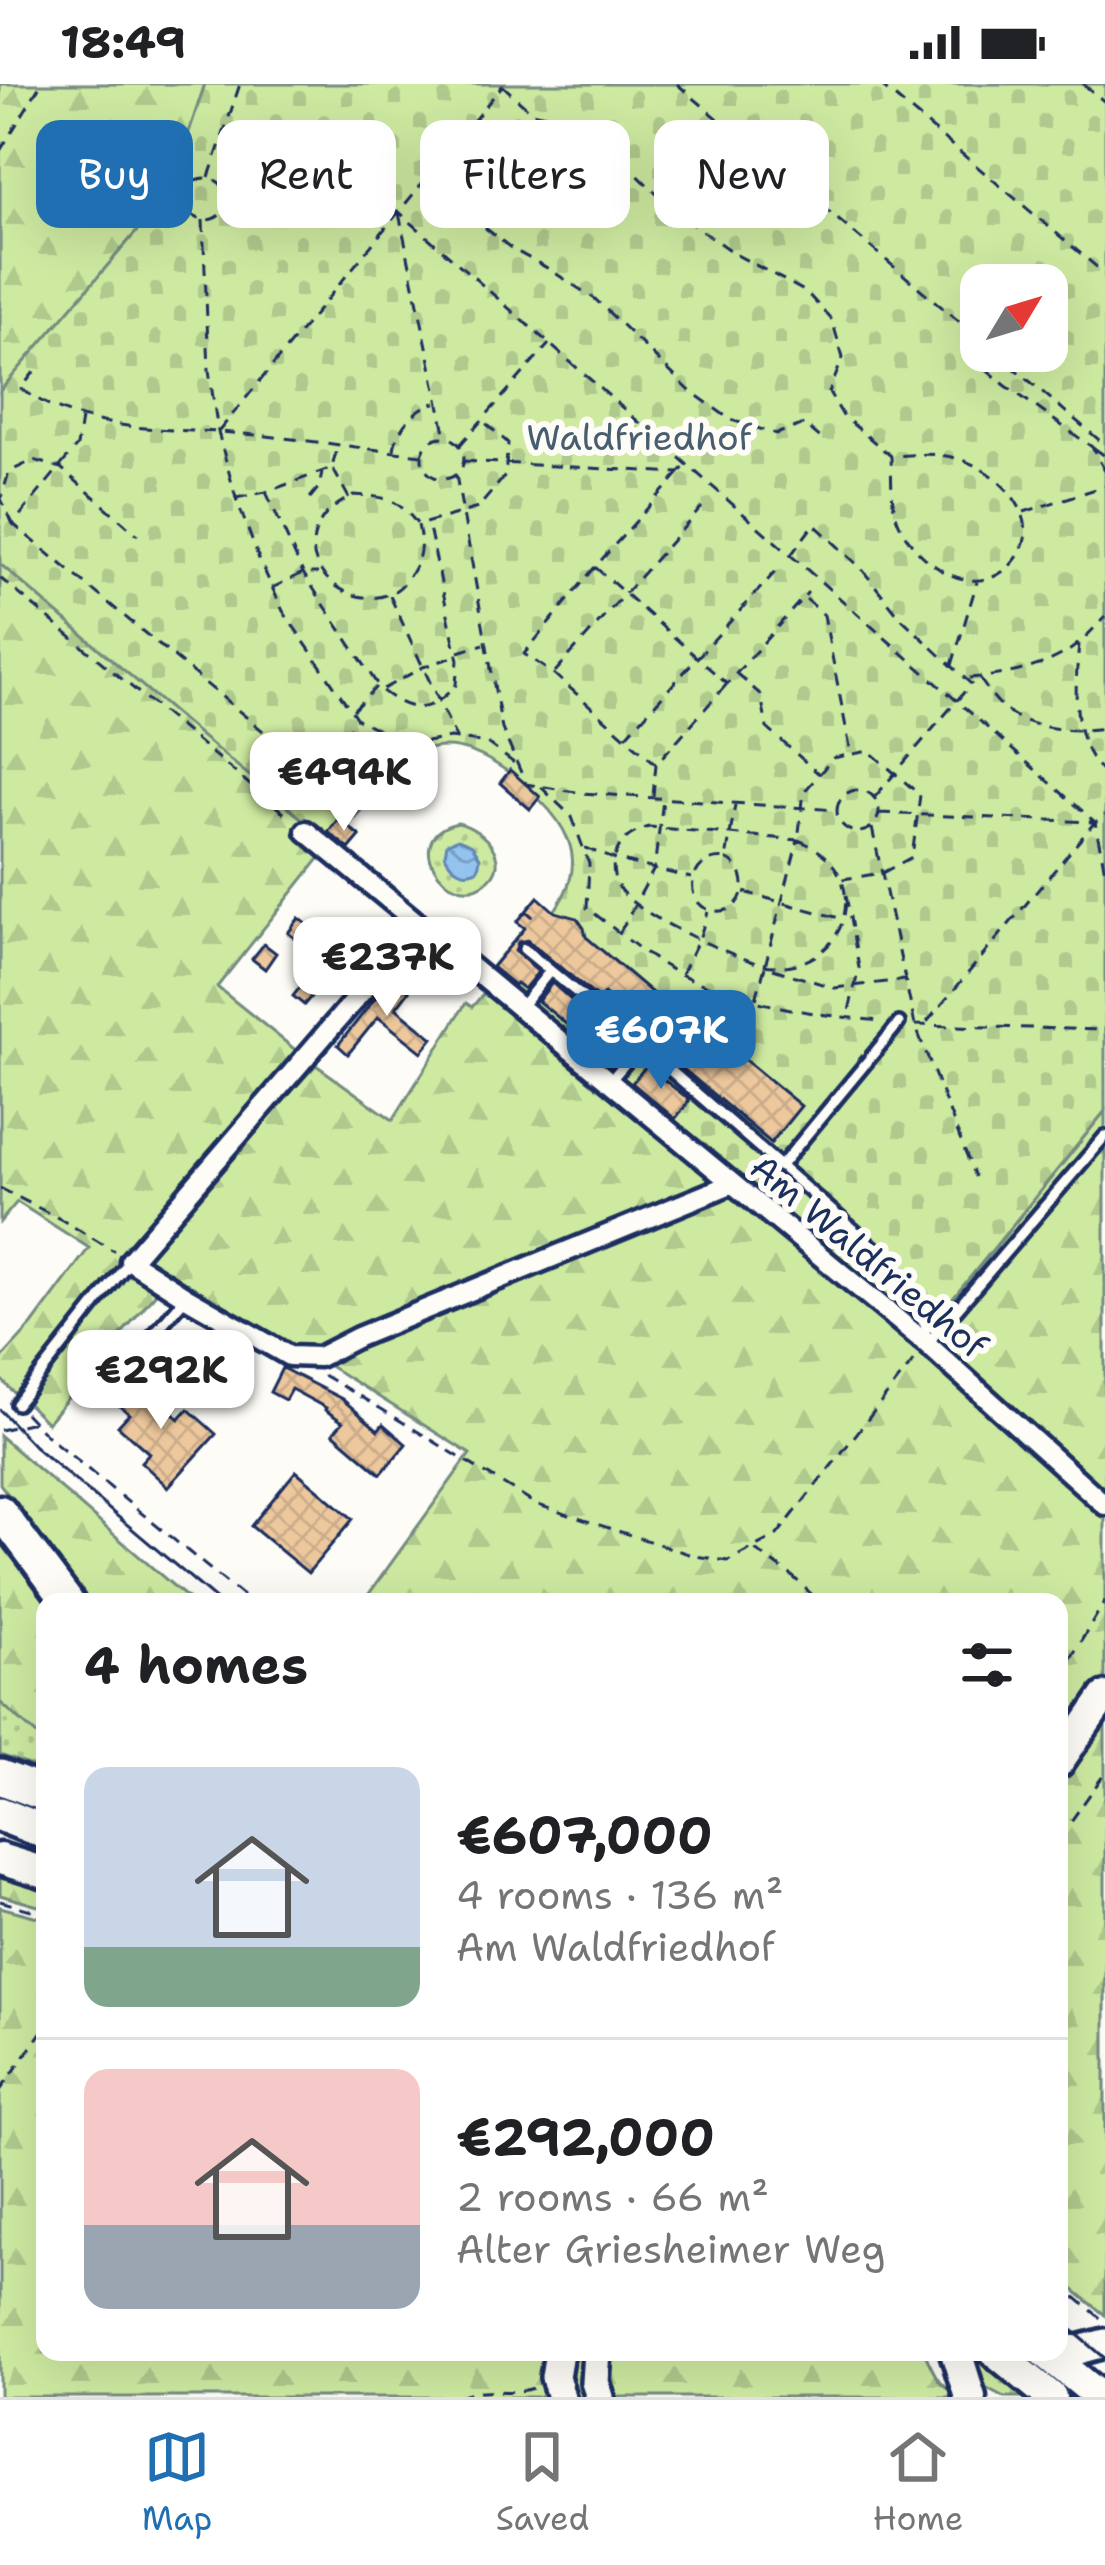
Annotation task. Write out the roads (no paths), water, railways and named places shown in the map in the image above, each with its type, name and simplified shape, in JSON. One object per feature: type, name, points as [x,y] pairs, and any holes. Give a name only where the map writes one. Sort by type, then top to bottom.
[{"type":"highway","points":[[0,1777],[36,1791]]},
{"type":"highway","points":[[0,1814],[36,1828]]},
{"type":"main road","points":[[0,1511],[61,1593]]},
{"type":"main road","points":[[1068,1750],[1105,1696]]},
{"type":"main road","points":[[0,1859],[36,1870]]},
{"type":"main road","points":[[1068,2349],[1105,2343]]},
{"type":"main road","points":[[596,2361],[600,2397]]},
{"type":"main road","points":[[959,2361],[970,2397]]},
{"type":"main road","points":[[1007,2361],[1051,2397]]},
{"type":"main road","points":[[1056,2361],[1100,2397]]},
{"type":"street","name":"Am Waldfriedhof","points":[[306,831],[927,1344],[1105,1505]]},
{"type":"street","points":[[419,925],[130,1261],[289,1356],[319,1357],[731,1184]]},
{"type":"lane","points":[[524,949],[892,1263],[926,1324],[927,1344]]},
{"type":"lane","points":[[520,1008],[550,970]]},
{"type":"lane","points":[[780,1167],[899,1023]]},
{"type":"lane","points":[[609,1082],[641,1045]]},
{"type":"lane","points":[[927,1344],[1105,1136]]},
{"type":"lane","points":[[16,1404],[130,1261]]},
{"type":"lane","points":[[112,1382],[186,1297]]},
{"type":"water","points":[[458,839],[472,845],[480,858],[473,872],[454,868],[445,855],[447,843]]},
{"type":"tram line","points":[[0,1410],[34,1446],[208,1593]]},
{"type":"tram line","points":[[1068,2327],[1105,2358]]},
{"type":"park label","name":"Waldfriedhof","points":[[639,437]]}]
